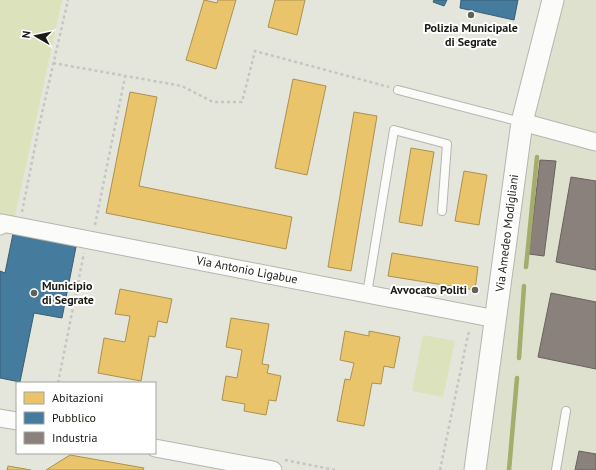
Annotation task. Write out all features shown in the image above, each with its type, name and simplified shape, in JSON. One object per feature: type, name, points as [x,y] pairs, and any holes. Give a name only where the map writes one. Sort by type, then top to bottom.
[{"type":"street","name":"Via Amedeo Modigliani","points":[[475,470],[522,122],[553,0]]},
{"type":"street","points":[[522,122],[596,142]]},
{"type":"street","name":"Via Antonio Ligabue","points":[[0,226],[2,223],[19,226],[496,319]]},
{"type":"street","points":[[0,418],[16,421]]},
{"type":"street","points":[[156,448],[273,470]]},
{"type":"lane","points":[[398,90],[522,122]]},
{"type":"lane","points":[[367,294],[394,130],[447,144],[442,211]]},
{"type":"lane","points":[[556,470],[566,411]]},
{"type":"path","points":[[19,226],[53,63],[68,0]]},
{"type":"path","points":[[53,63],[182,86],[213,102],[242,102],[255,51],[398,90]]},
{"type":"path","points":[[92,240],[126,77]]},
{"type":"path","points":[[58,382],[83,257]]},
{"type":"shaded area","points":[[559,0],[596,0],[596,470],[480,470],[526,128]]},
{"type":"green space","points":[[0,0],[62,0],[13,225],[0,223]]},
{"type":"green space","points":[[423,335],[455,341],[443,397],[412,391]]},
{"type":"building: Abitazioni","points":[[204,0],[217,3],[218,0],[236,0],[216,69],[186,60]]},
{"type":"building: Abitazioni","points":[[275,0],[305,0],[297,35],[268,27]]},
{"type":"building: Abitazioni","points":[[293,79],[326,86],[307,175],[275,168]]},
{"type":"building: Abitazioni","points":[[130,92],[157,97],[139,186],[292,217],[286,249],[106,213]]},
{"type":"building: Abitazioni","points":[[354,112],[377,116],[351,271],[328,267]]},
{"type":"building: Abitazioni","points":[[411,148],[434,152],[422,226],[399,222]]},
{"type":"building: Abitazioni","points":[[464,171],[487,175],[479,225],[455,221]]},
{"type":"building: Abitazioni","points":[[392,253],[478,267],[475,290],[388,276]]},
{"type":"building: Abitazioni","points":[[120,289],[172,299],[167,323],[158,321],[155,337],[149,336],[141,381],[98,373],[104,338],[125,342],[130,316],[115,314]]},
{"type":"building: Abitazioni","points":[[231,318],[269,324],[262,364],[269,365],[267,373],[281,376],[276,401],[269,400],[266,415],[244,411],[245,404],[222,400],[226,376],[237,378],[242,350],[226,347]]},
{"type":"building: Abitazioni","points":[[345,331],[369,336],[369,331],[400,337],[394,368],[384,366],[381,384],[372,383],[364,426],[337,421],[345,379],[350,380],[354,363],[340,360]]},
{"type":"building: Abitazioni","points":[[70,455],[144,468],[143,470],[46,470]]},
{"type":"building: Abitazioni","points":[[8,466],[31,470],[7,470]]},
{"type":"building: Pubblico","points":[[434,0],[447,0],[444,6],[433,2]]},
{"type":"building: Pubblico","points":[[461,0],[518,0],[514,20],[460,8]]},
{"type":"building: Pubblico","name":"Municipio di Segrate","points":[[14,229],[77,242],[62,318],[34,313],[20,382],[0,378],[0,271],[5,273]]},
{"type":"building: Industria","points":[[540,160],[556,161],[544,256],[529,254]]},
{"type":"building: Industria","points":[[571,177],[596,181],[596,270],[556,262]]},
{"type":"building: Industria","points":[[551,293],[596,302],[596,369],[538,357]]},
{"type":"building: Industria","points":[[579,451],[596,454],[596,470],[575,470]]},
{"type":"waterway","points":[[526,267],[537,157]]},
{"type":"waterway","points":[[519,358],[524,286]]},
{"type":"waterway","points":[[509,470],[517,378]]},
{"type":"place","name":"Polizia Municipale di Segrate","points":[[471,15]]},
{"type":"place","name":"Avvocato Politi","points":[[475,290]]},
{"type":"place","name":"Municipio di Segrate","points":[[34,293]]}]
